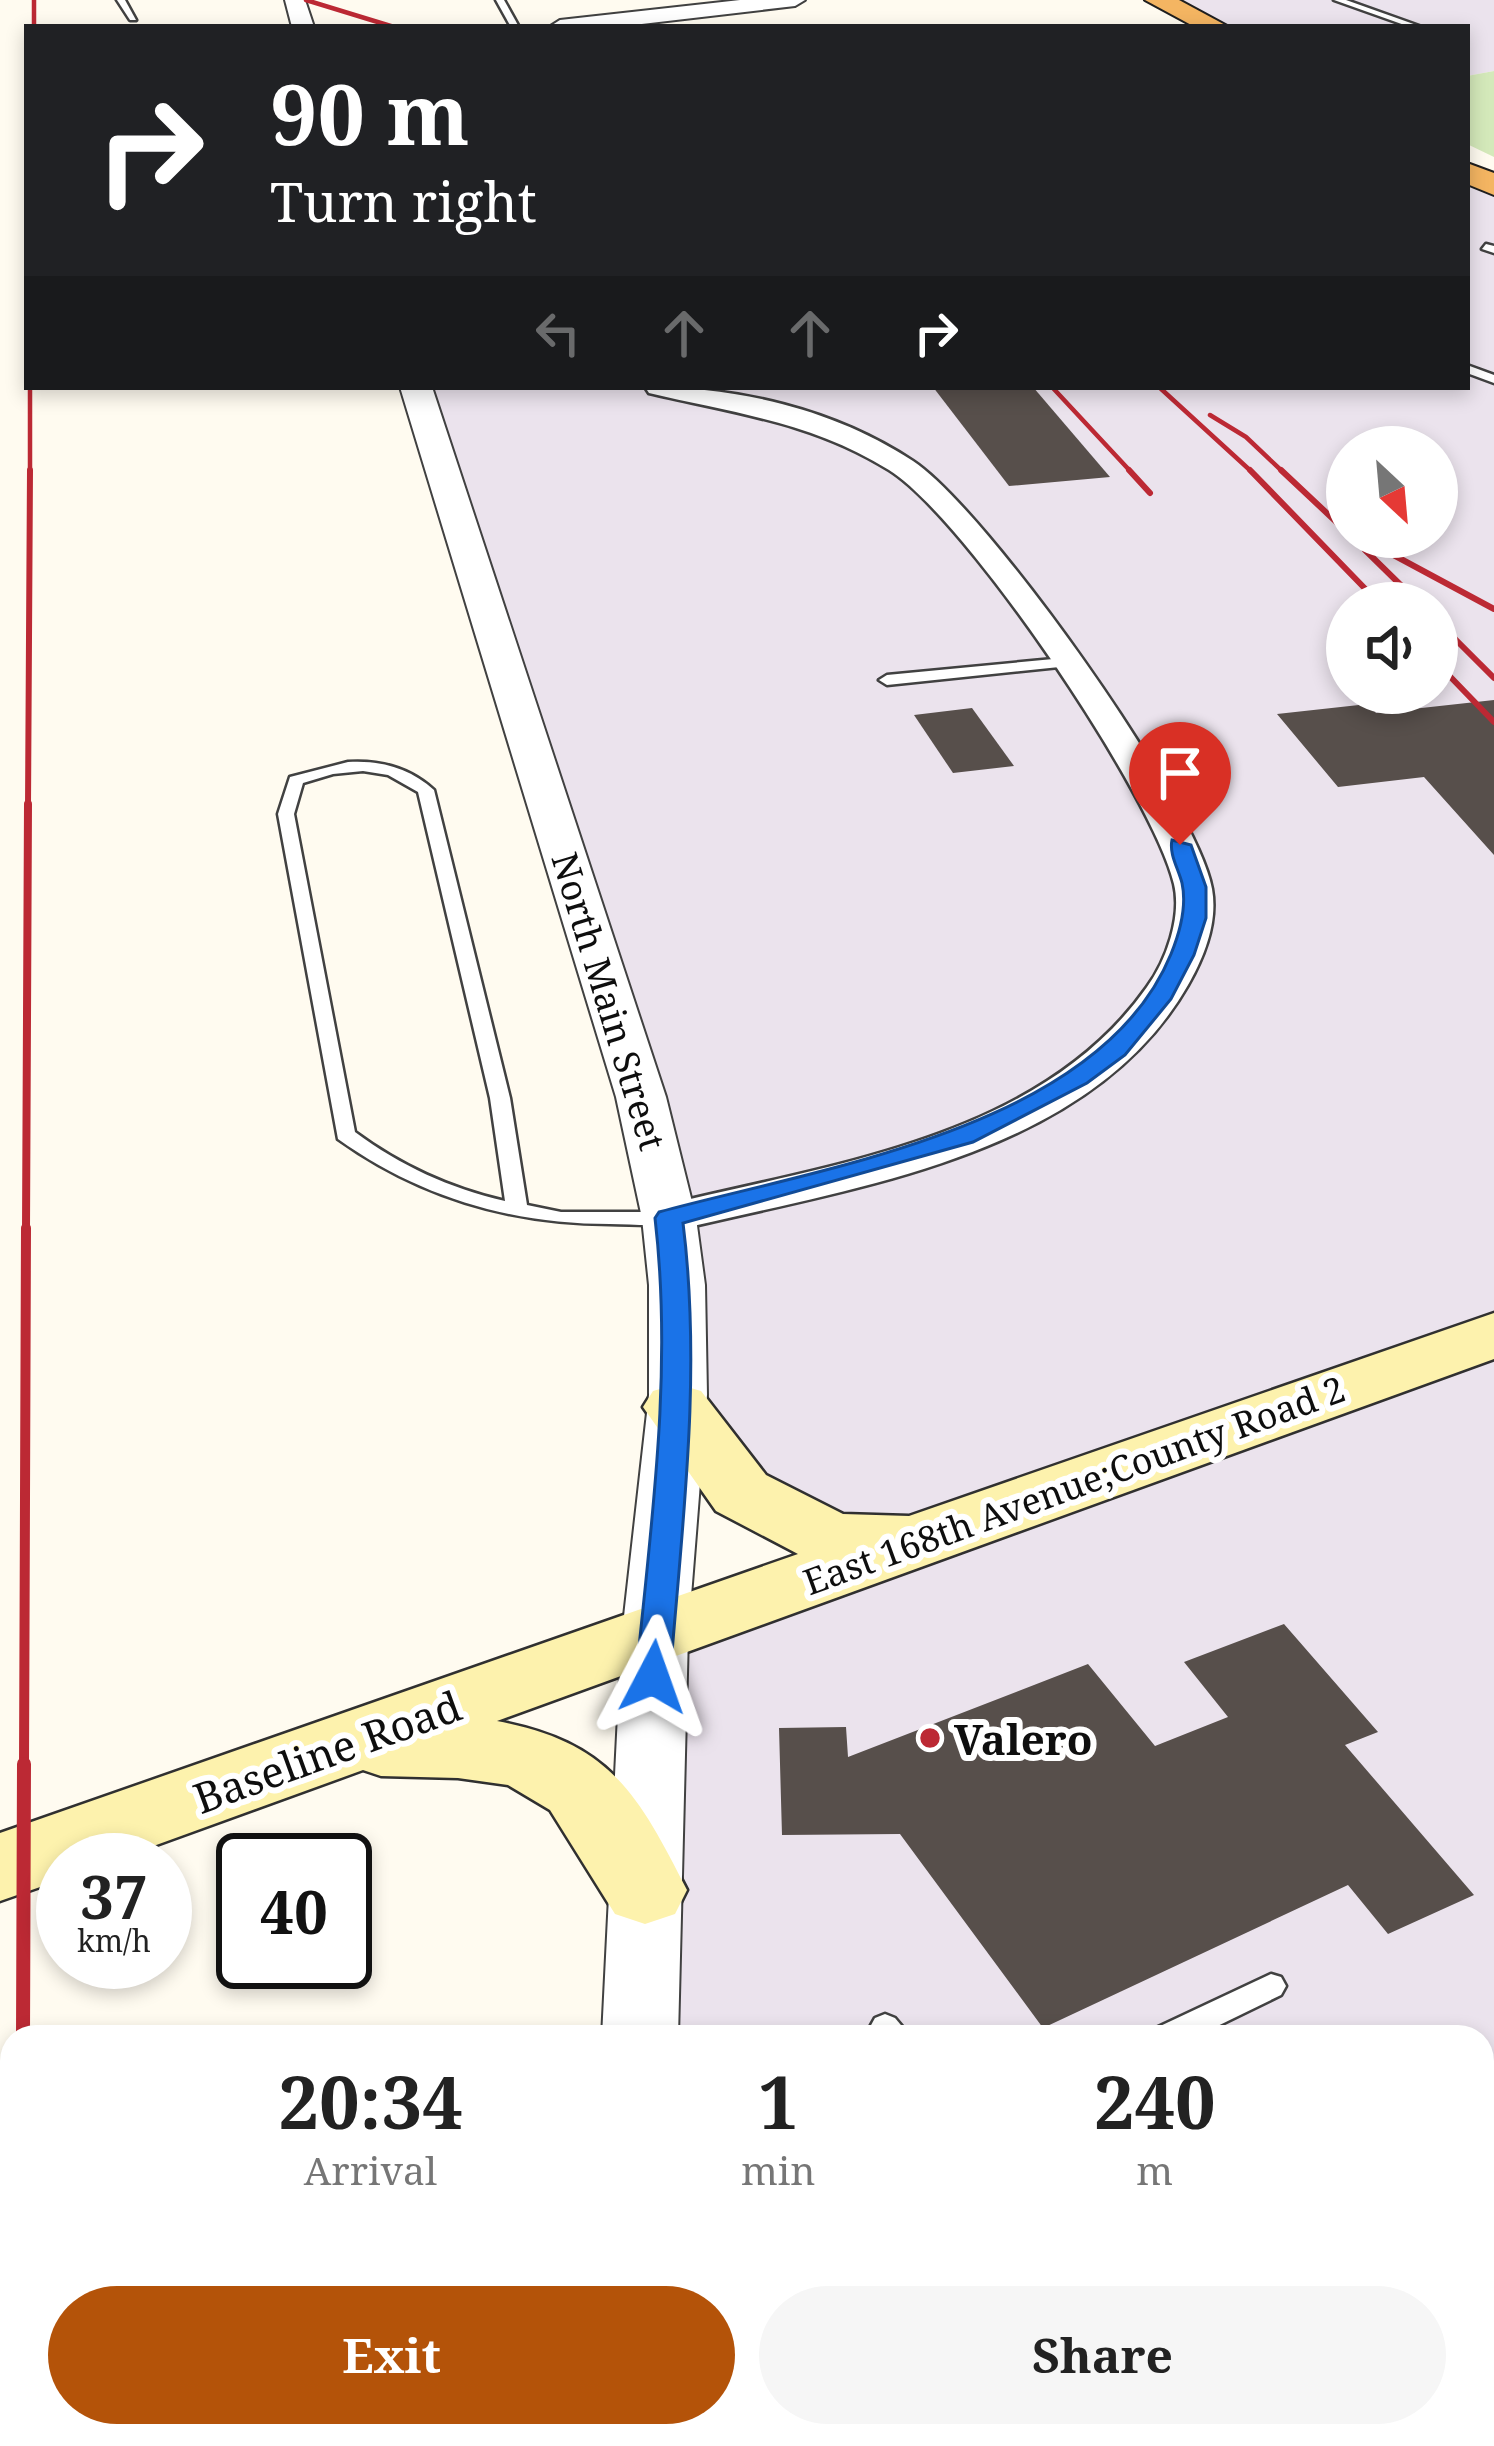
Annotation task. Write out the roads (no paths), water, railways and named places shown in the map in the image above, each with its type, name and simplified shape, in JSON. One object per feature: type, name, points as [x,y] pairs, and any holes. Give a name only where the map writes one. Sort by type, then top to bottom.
[{"type":"highway","points":[[1158,0],[1210,24]]},
{"type":"highway","points":[[1130,9],[1161,24]]},
{"type":"main road","name":"East 168th Avenue;County Road 2","points":[[655,1634],[1494,1335]]},
{"type":"main road","points":[[677,1407],[741,1493],[794,1523],[833,1541],[927,1537]]},
{"type":"main road","name":"Baseline Road","points":[[0,1867],[655,1634]]},
{"type":"main road","points":[[343,1745],[452,1745],[518,1755],[581,1789],[645,1890]]},
{"type":"street","points":[[578,24],[692,5],[795,0]]},
{"type":"street","name":"North Main Street","points":[[417,390],[641,1097],[669,1218],[677,1285],[677,1407],[655,1634],[640,2025]]},
{"type":"street","points":[[669,1218],[885,1162],[1020,1111],[1116,1049],[1162,994],[1194,918],[1194,887],[1180,845],[1064,663],[953,506],[928,484],[860,444],[800,420],[671,390]]},
{"type":"lane","points":[[121,0],[133,18]]},
{"type":"lane","points":[[1338,0],[1409,24]]},
{"type":"lane","points":[[887,680],[1064,663]]},
{"type":"lane","points":[[517,1210],[500,1098],[426,790],[398,770],[349,762],[296,780],[286,814],[345,1135],[394,1172],[442,1193],[517,1210],[561,1218],[669,1218]]},
{"type":"lane","points":[[1191,2025],[1271,1986]]},
{"type":"railway","points":[[34,0],[34,24]]},
{"type":"railway","points":[[306,0],[384,24]]},
{"type":"railway","points":[[30,390],[30,470]]},
{"type":"railway","points":[[1055,390],[1132,473]]},
{"type":"railway","points":[[1162,390],[1252,472]]},
{"type":"railway","points":[[1210,415],[1246,437],[1284,473]]},
{"type":"railway","points":[[28,807],[30,470]]},
{"type":"railway","points":[[1129,470],[1150,493]]},
{"type":"railway","points":[[1281,470],[1326,512]]},
{"type":"railway","points":[[1252,472],[1359,582]]},
{"type":"railway","points":[[1373,558],[1398,582]]},
{"type":"railway","points":[[1399,558],[1494,609]]},
{"type":"railway","points":[[1458,642],[1494,678]]},
{"type":"railway","points":[[1458,685],[1494,722]]},
{"type":"railway","points":[[26,1231],[28,804]]},
{"type":"railway","points":[[24,1767],[26,1228]]},
{"type":"railway","points":[[23,2025],[24,1764]]},
{"type":"place","name":"Valero","points":[[930,1738]]}]
